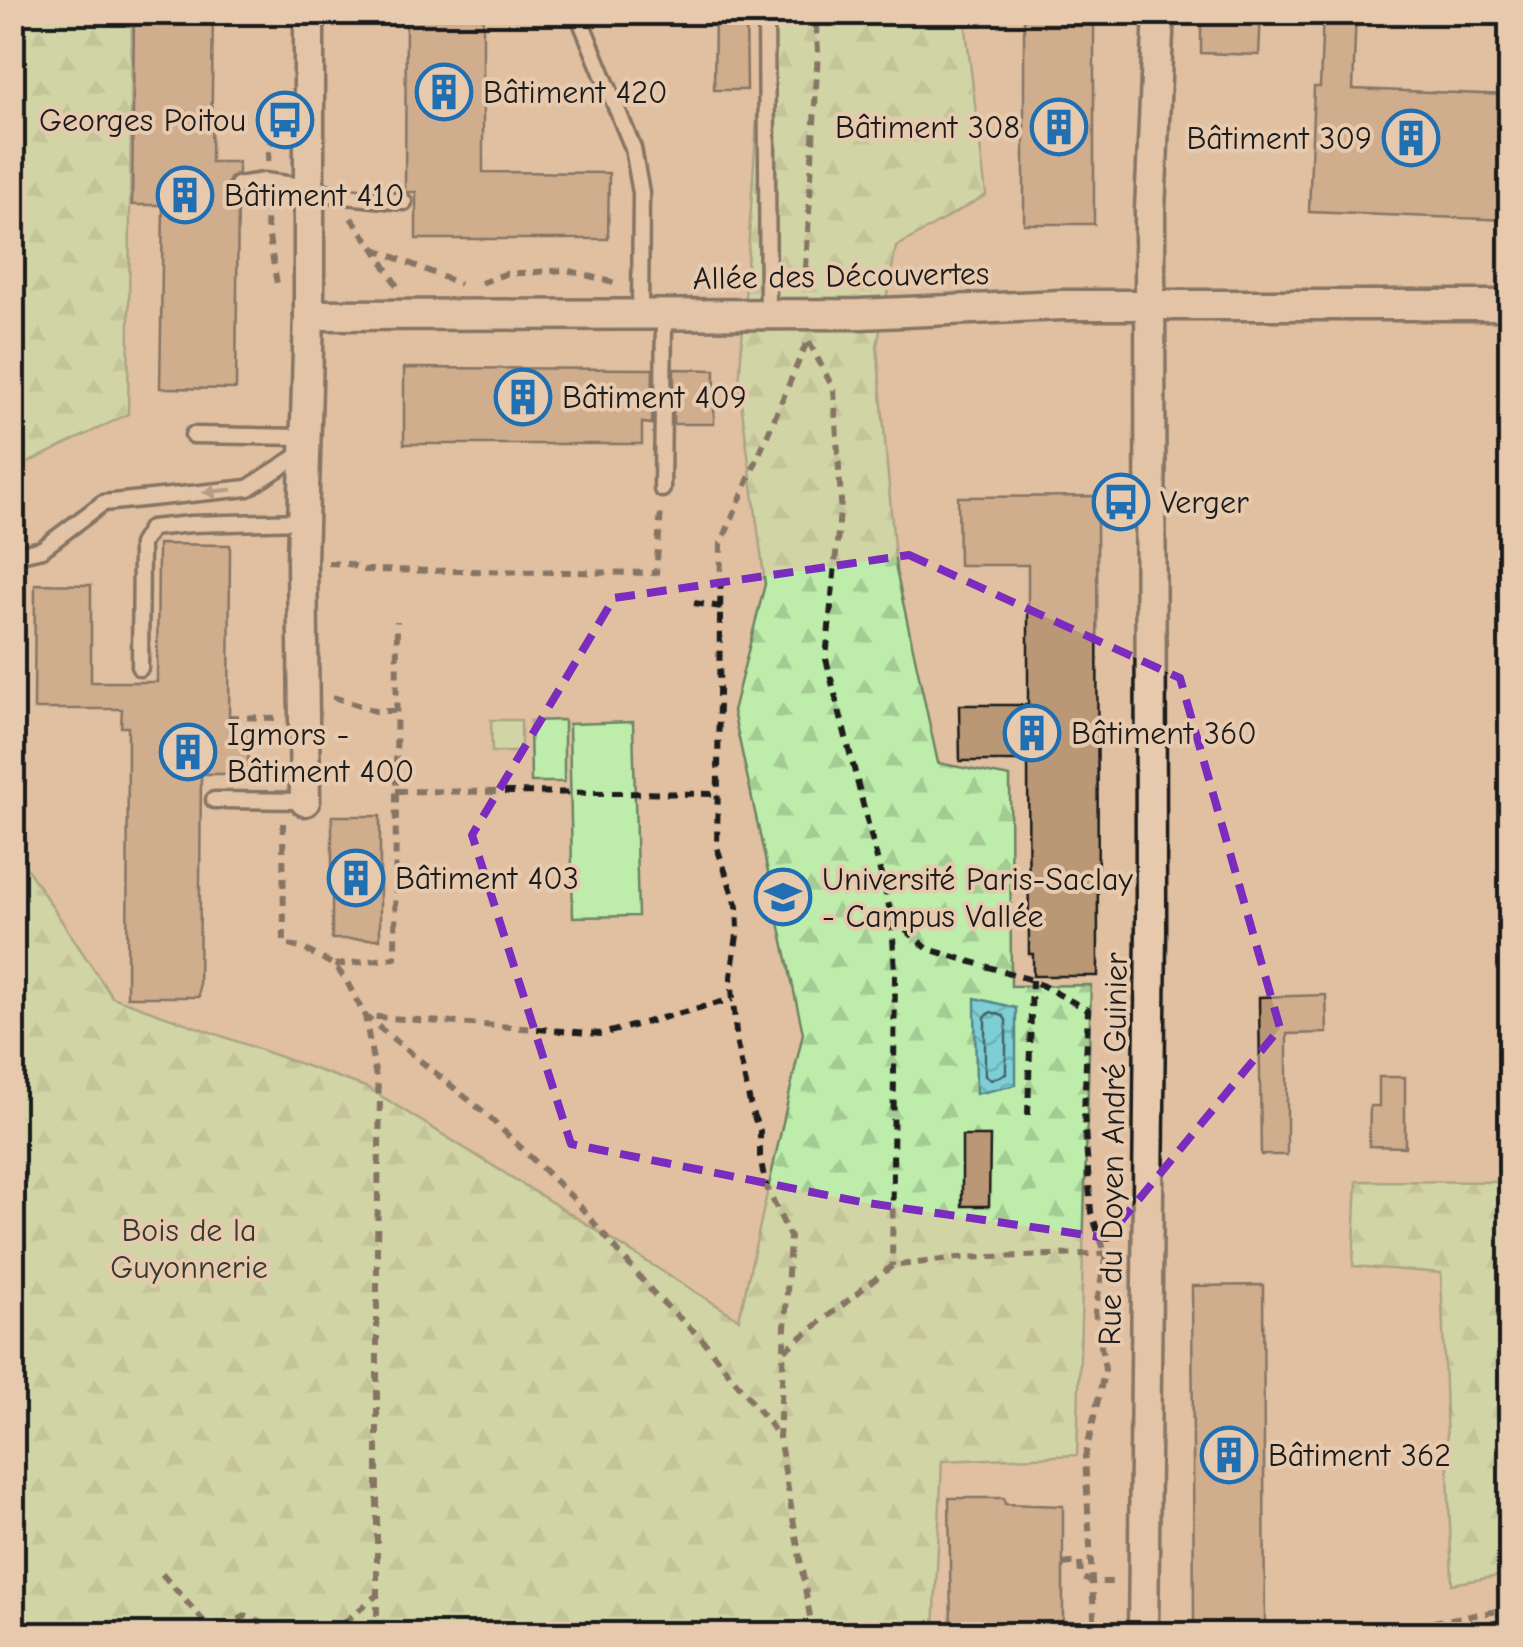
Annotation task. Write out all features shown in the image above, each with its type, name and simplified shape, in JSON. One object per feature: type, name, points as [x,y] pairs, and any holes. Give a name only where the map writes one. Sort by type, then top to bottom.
[{"type":"street","points":[[294,806],[309,315],[309,12]]},
{"type":"street","name":"Rue du Doyen André Guinier","points":[[1143,1634],[1151,869],[1150,305],[1159,12]]},
{"type":"street","name":"Allée des Découvertes","points":[[309,315],[648,306],[768,314],[1150,305],[1510,305]]},
{"type":"lane","points":[[576,12],[633,148],[641,194],[662,489]]},
{"type":"lane","points":[[766,12],[768,314]]},
{"type":"lane","points":[[238,185],[264,180],[310,186],[336,195],[404,202]]},
{"type":"lane","points":[[193,434],[305,444]]},
{"type":"lane","points":[[12,556],[42,549],[102,502],[248,488],[305,444]]},
{"type":"lane","points":[[140,668],[142,544],[151,528],[304,521]]},
{"type":"lane","points":[[214,800],[294,806]]},
{"type":"path","points":[[804,300],[818,50],[815,12]]},
{"type":"path","points":[[343,208],[375,249],[400,292]]},
{"type":"path","points":[[375,249],[468,288],[506,274],[567,270],[648,306]]},
{"type":"path","points":[[813,1634],[779,1436],[790,1238],[765,1182],[760,1131],[752,1112],[738,1045],[730,977],[738,928],[737,907],[717,847],[721,544],[808,340],[834,390],[842,501],[826,659],[892,918],[892,1266]]},
{"type":"path","points":[[312,561],[349,564],[364,570],[656,573],[662,489]]},
{"type":"path","points":[[694,603],[722,607]]},
{"type":"path","points":[[334,965],[395,958],[397,620]]},
{"type":"path","points":[[327,695],[376,711],[396,711]]},
{"type":"path","points":[[229,717],[288,718]]},
{"type":"path","points":[[396,790],[717,794]]},
{"type":"path","points":[[294,806],[284,944],[304,949],[334,965],[346,980],[365,1016],[380,1100],[377,1634]]},
{"type":"path","points":[[892,918],[928,949],[1032,980],[1088,1010],[1084,1115],[1091,1212],[1106,1255],[1095,1310],[1105,1370],[1086,1445],[1095,1634]]},
{"type":"path","points":[[1028,1116],[1032,980]]},
{"type":"path","points":[[365,1016],[602,1034],[733,999]]},
{"type":"path","points":[[365,1016],[486,1113],[573,1198],[655,1295],[701,1338],[779,1436]]},
{"type":"path","points":[[785,1350],[892,1266],[958,1258],[1106,1255],[1146,1250]]},
{"type":"path","points":[[1063,1564],[1080,1562],[1081,1577],[1092,1582],[1119,1582]]},
{"type":"path","points":[[162,1574],[215,1634],[246,1616],[288,1634]]},
{"type":"path","points":[[331,1634],[378,1594]]},
{"type":"path","points":[[1361,1634],[1510,1609]]},
{"type":"highlighted area","points":[[909,555],[1180,678],[1280,1028],[1107,1238],[861,1202],[571,1144],[472,835],[614,598]]},
{"type":"green space","points":[[13,12],[132,13],[128,414],[13,470]]},
{"type":"green space","name":"Bois de la Guyonnerie","points":[[764,13],[964,13],[986,195],[896,247],[877,346],[896,570],[938,763],[1010,777],[1011,986],[1091,985],[1077,1455],[942,1461],[936,1634],[13,1634],[12,846],[112,997],[368,1088],[739,1319],[803,1033],[733,711],[765,584],[739,386]]},
{"type":"green space","points":[[491,720],[521,720],[521,752],[492,752]]},
{"type":"green space","points":[[564,720],[564,782],[531,782],[530,721]]},
{"type":"green space","points":[[633,722],[638,916],[573,917],[569,724]]},
{"type":"green space","points":[[1357,1181],[1510,1182],[1510,1574],[1452,1584],[1441,1273],[1353,1266]]},
{"type":"water","points":[[975,998],[1016,1008],[1016,1085],[976,1094]]},
{"type":"building","name":"Bâtiment 410","points":[[134,12],[213,12],[211,162],[238,162],[238,174],[231,177],[227,186],[238,195],[236,389],[160,388],[163,205],[132,205]]},
{"type":"building","name":"Bâtiment 420","points":[[406,12],[483,12],[483,172],[609,173],[608,239],[416,239],[416,192],[405,192]]},
{"type":"building","points":[[715,12],[746,12],[747,90],[714,90]]},
{"type":"building","name":"Bâtiment 308","points":[[1024,12],[1094,12],[1094,224],[1024,224]]},
{"type":"building","points":[[1201,12],[1261,12],[1259,55],[1201,53]]},
{"type":"building","name":"Bâtiment 309","points":[[1323,12],[1356,12],[1353,89],[1510,95],[1509,220],[1309,212],[1314,87],[1320,87]]},
{"type":"building","name":"Bâtiment 409","points":[[404,368],[653,369],[652,424],[642,423],[642,444],[404,444]]},
{"type":"building","points":[[674,369],[715,370],[714,424],[673,424]]},
{"type":"building","name":"Bâtiment 360","points":[[1097,496],[1098,976],[1033,976],[1033,954],[1029,954],[1028,761],[960,761],[959,705],[1028,705],[1028,565],[959,565],[958,497]]},
{"type":"building","name":"Igmors - Bâtiment 400","points":[[158,544],[230,545],[229,731],[249,731],[248,774],[201,774],[199,997],[127,997],[128,727],[121,727],[122,709],[34,709],[35,584],[91,585],[91,682],[157,682]]},
{"type":"building","name":"Bâtiment 403","points":[[332,816],[380,816],[380,939],[332,939]]},
{"type":"building","points":[[1326,995],[1327,1033],[1287,1034],[1287,1155],[1261,1155],[1259,997]]},
{"type":"building","points":[[1379,1077],[1405,1077],[1405,1147],[1369,1146],[1370,1106],[1379,1106]]},
{"type":"building","points":[[962,1136],[990,1136],[989,1206],[962,1206]]},
{"type":"building","name":"Bâtiment 362","points":[[1263,1285],[1265,1625],[1194,1625],[1192,1286]]},
{"type":"building","points":[[949,1498],[1004,1498],[1005,1504],[1063,1506],[1063,1624],[951,1630]]},
{"type":"place","name":"Bâtiment 420","points":[[444,92]]},
{"type":"place","name":"Georges Poitou","points":[[285,120]]},
{"type":"place","name":"Bâtiment 308","points":[[1059,127]]},
{"type":"place","name":"Bâtiment 309","points":[[1411,138]]},
{"type":"place","name":"Bâtiment 410","points":[[185,195]]},
{"type":"place","name":"Bâtiment 409","points":[[523,397]]},
{"type":"place","name":"Verger","points":[[1121,502]]},
{"type":"place","name":"Bâtiment 360","points":[[1032,733]]},
{"type":"place","name":"Igmors - Bâtiment 400","points":[[188,752]]},
{"type":"place","name":"Bâtiment 403","points":[[356,878]]},
{"type":"place","name":"Université Paris-Saclay - Campus Vallée","points":[[783,897]]},
{"type":"place","name":"Bâtiment 362","points":[[1229,1455]]}]
